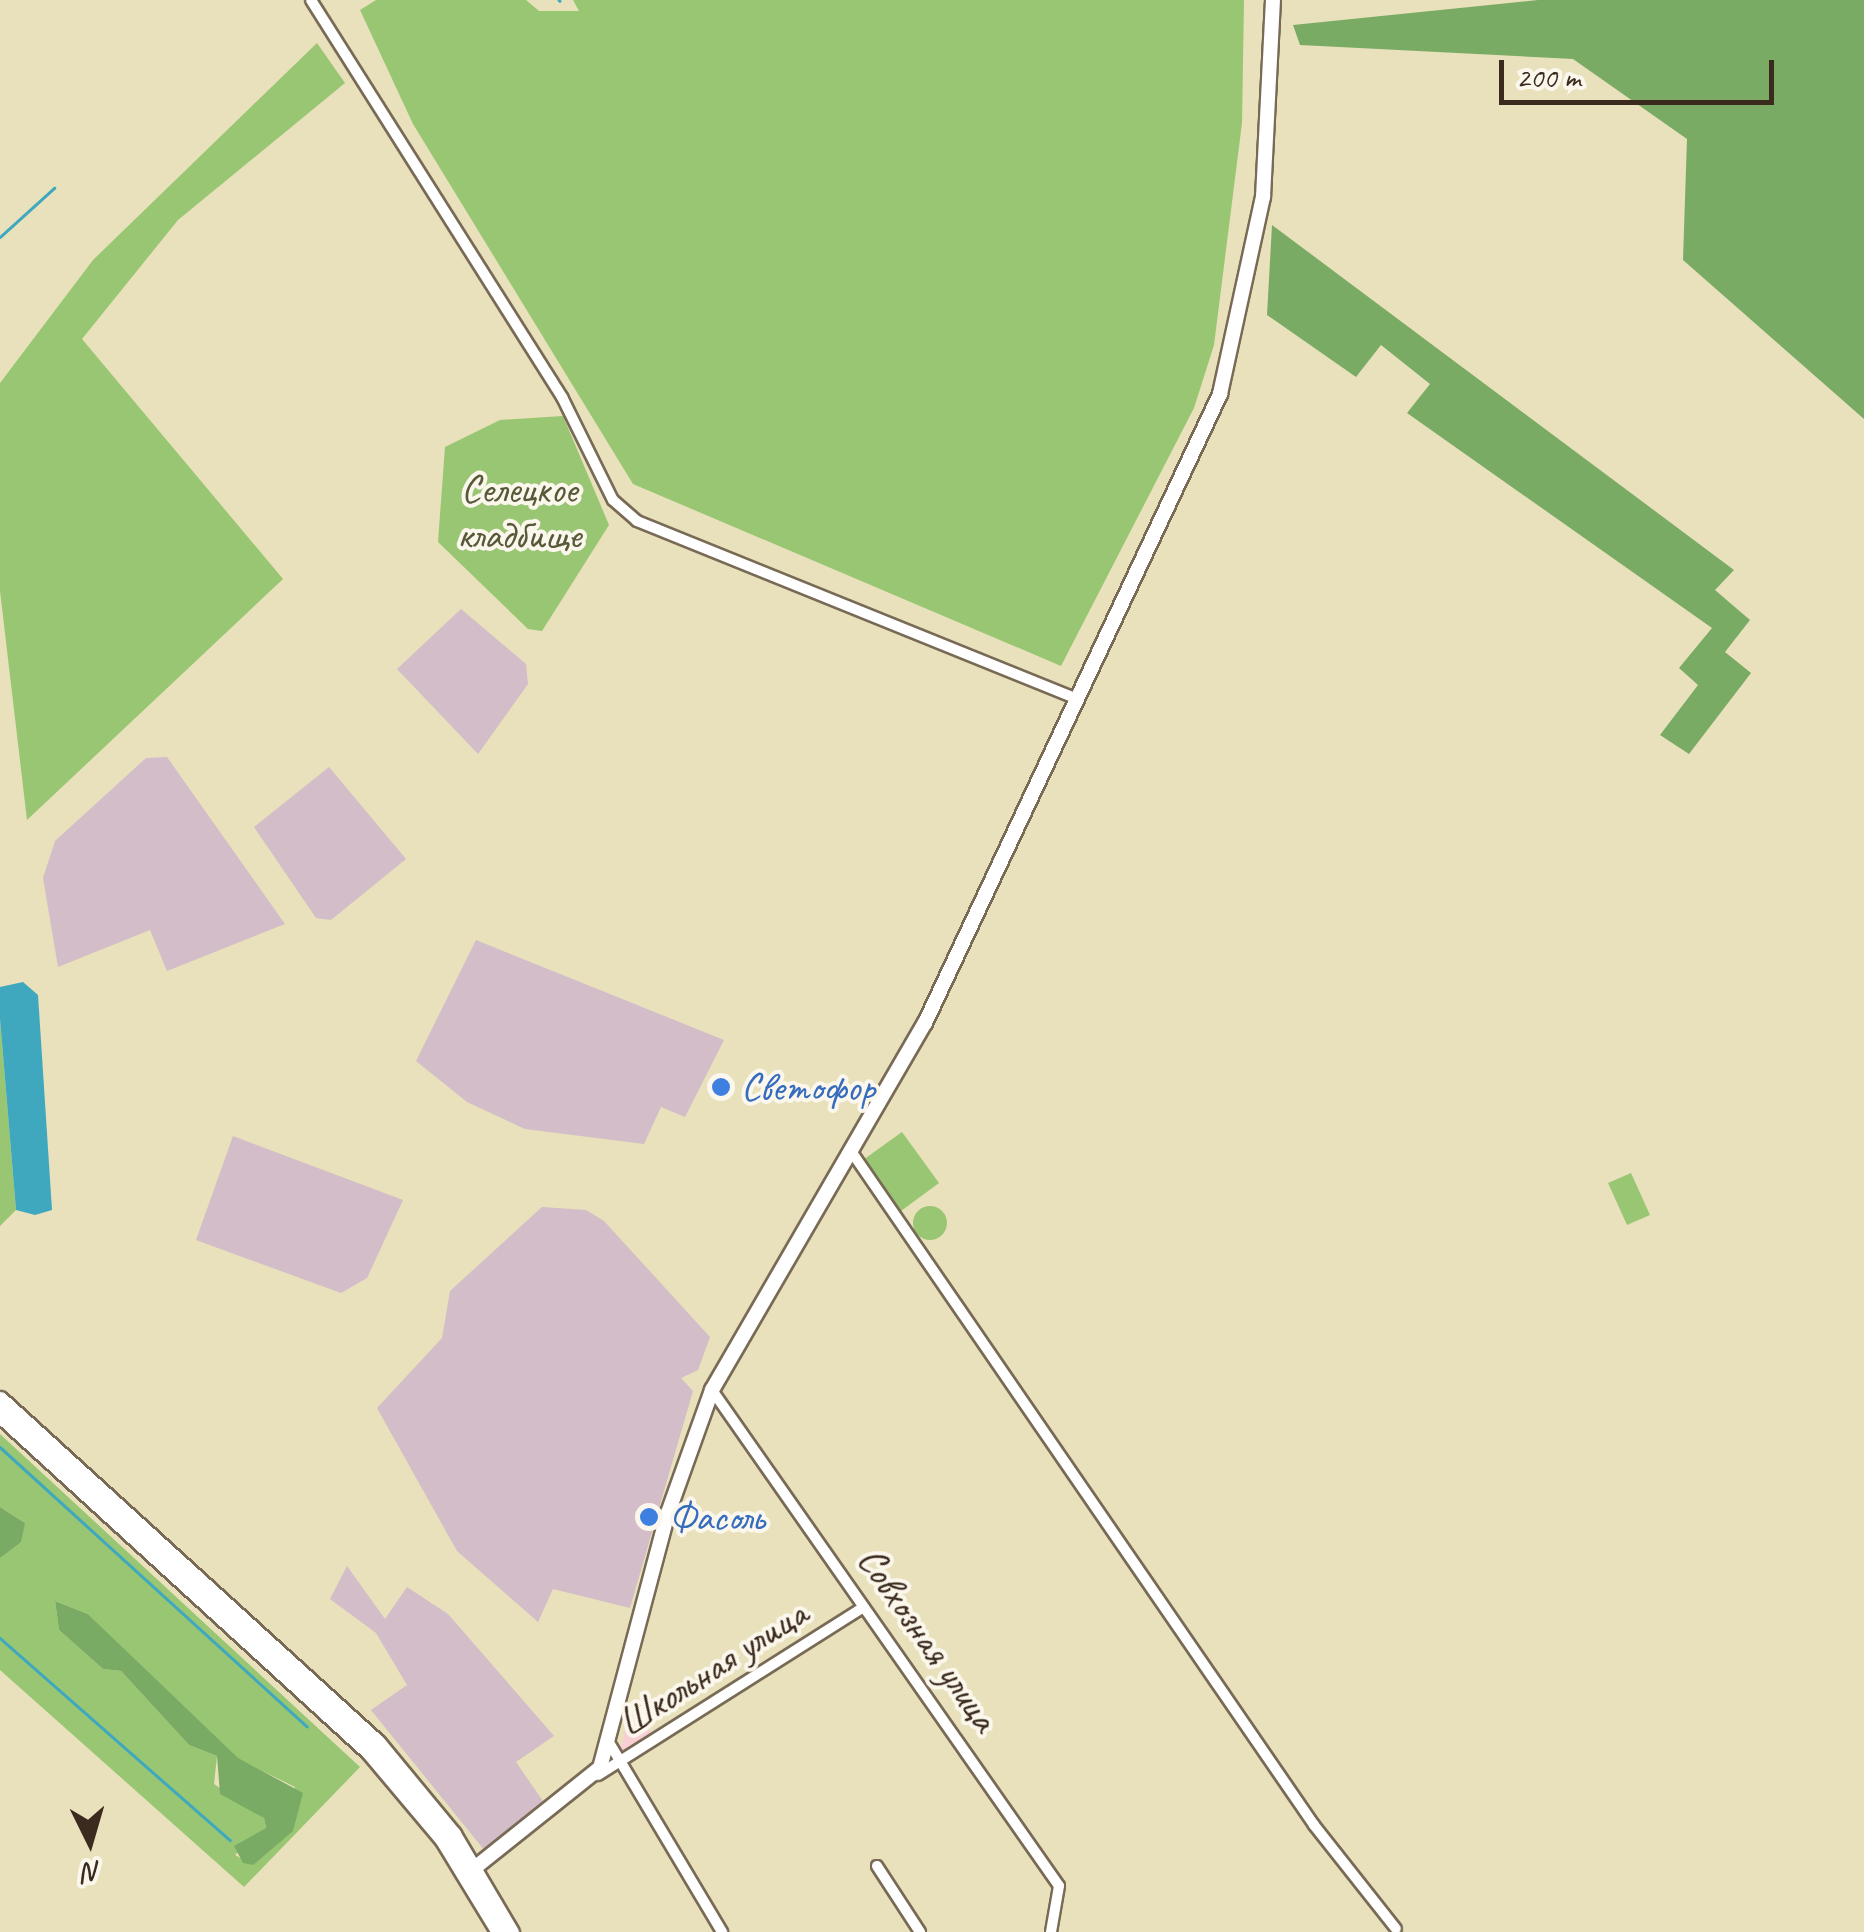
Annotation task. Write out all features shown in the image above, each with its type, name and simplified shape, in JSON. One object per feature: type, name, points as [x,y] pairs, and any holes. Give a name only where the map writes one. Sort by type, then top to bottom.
[{"type":"main road","points":[[0,1399],[378,1744],[511,1932]]},
{"type":"main road","points":[[0,1414],[369,1752],[470,1872],[498,1932]]},
{"type":"street","points":[[312,0],[562,397],[613,500],[638,521],[1076,698]]},
{"type":"street","points":[[470,1872],[593,1778],[610,1744],[668,1514],[712,1390],[926,1024],[1234,357],[1267,162],[1272,0]]},
{"type":"street","points":[[852,1151],[1314,1825],[1396,1929]]},
{"type":"street","name":"Совхозная улица","points":[[712,1390],[862,1608],[933,1696],[1063,1893],[1051,1932]]},
{"type":"street","name":"Школьная улица","points":[[593,1778],[862,1608]]},
{"type":"street","points":[[610,1744],[722,1932]]},
{"type":"street","points":[[877,1866],[920,1932]]},
{"type":"shaded area","points":[[461,609],[526,664],[528,684],[478,754],[397,669]]},
{"type":"shaded area","points":[[167,757],[285,924],[167,971],[150,930],[58,967],[43,878],[55,841],[146,758]]},
{"type":"shaded area","points":[[329,767],[406,859],[331,920],[316,918],[254,827]]},
{"type":"shaded area","points":[[476,940],[724,1040],[685,1117],[661,1107],[644,1144],[525,1129],[467,1102],[416,1061]]},
{"type":"shaded area","points":[[233,1136],[403,1200],[367,1278],[341,1293],[196,1240]]},
{"type":"shaded area","points":[[542,1207],[586,1210],[604,1221],[710,1337],[698,1370],[681,1378],[693,1391],[630,1608],[553,1589],[538,1622],[457,1551],[377,1408],[442,1338],[450,1291]]},
{"type":"shaded area","points":[[347,1566],[385,1619],[407,1587],[448,1614],[554,1736],[516,1762],[547,1807],[485,1851],[371,1710],[407,1685],[376,1633],[330,1599]]},
{"type":"shaded area","points":[[631,1708],[654,1735],[622,1758],[619,1754]]},
{"type":"green space","points":[[376,0],[526,0],[539,11],[579,11],[573,0],[1244,0],[1242,123],[1214,345],[1194,408],[1061,666],[633,484],[413,124],[360,10]]},
{"type":"green space","points":[[1538,0],[1864,0],[1864,419],[1683,260],[1687,139],[1573,59],[1300,45],[1293,25]]},
{"type":"green space","points":[[317,43],[345,83],[178,220],[82,339],[283,579],[27,820],[0,591],[0,383],[93,260]]},
{"type":"green space","points":[[1272,225],[1734,570],[1715,590],[1750,620],[1725,652],[1751,673],[1689,754],[1660,735],[1698,685],[1679,668],[1712,628],[1407,413],[1430,384],[1381,345],[1356,377],[1267,315]]},
{"type":"green space","name":"Селецкое кладбище","points":[[563,416],[609,525],[542,631],[528,629],[438,542],[445,447],[500,420]]},
{"type":"green space","points":[[0,1019],[16,1210],[0,1226]]},
{"type":"green space","points":[[902,1132],[939,1183],[901,1211],[863,1160]]},
{"type":"green space","points":[[1631,1173],[1650,1215],[1627,1225],[1608,1183]]},
{"type":"green space","points":[[930,1206],[942,1211],[947,1223],[942,1235],[930,1240],[918,1235],[913,1223],[918,1211]]},
{"type":"green space","points":[[0,1434],[360,1767],[244,1887],[0,1670],[0,1558],[25,1523],[0,1507]],"holes":[[[55,1601],[88,1614],[238,1759],[295,1787],[253,1865],[235,1855],[266,1828],[264,1818],[214,1784],[217,1756],[189,1745],[121,1671],[103,1669],[59,1630]]]},
{"type":"green space","points":[[0,1507],[25,1523],[21,1542],[0,1558]]},
{"type":"green space","points":[[55,1601],[88,1614],[238,1758],[303,1793],[293,1831],[253,1865],[243,1863],[234,1846],[266,1828],[264,1818],[220,1794],[217,1756],[189,1745],[121,1671],[103,1669],[59,1630]]},
{"type":"water","points":[[23,982],[38,995],[52,1210],[35,1215],[16,1210],[0,1019],[0,987]]},
{"type":"waterway","points":[[0,237],[54,188]]},
{"type":"waterway","points":[[0,1447],[307,1726]]},
{"type":"waterway","points":[[0,1638],[230,1840]]},
{"type":"place","name":"Светофор","points":[[721,1087]]},
{"type":"place","name":"Фасоль","points":[[649,1517]]}]
